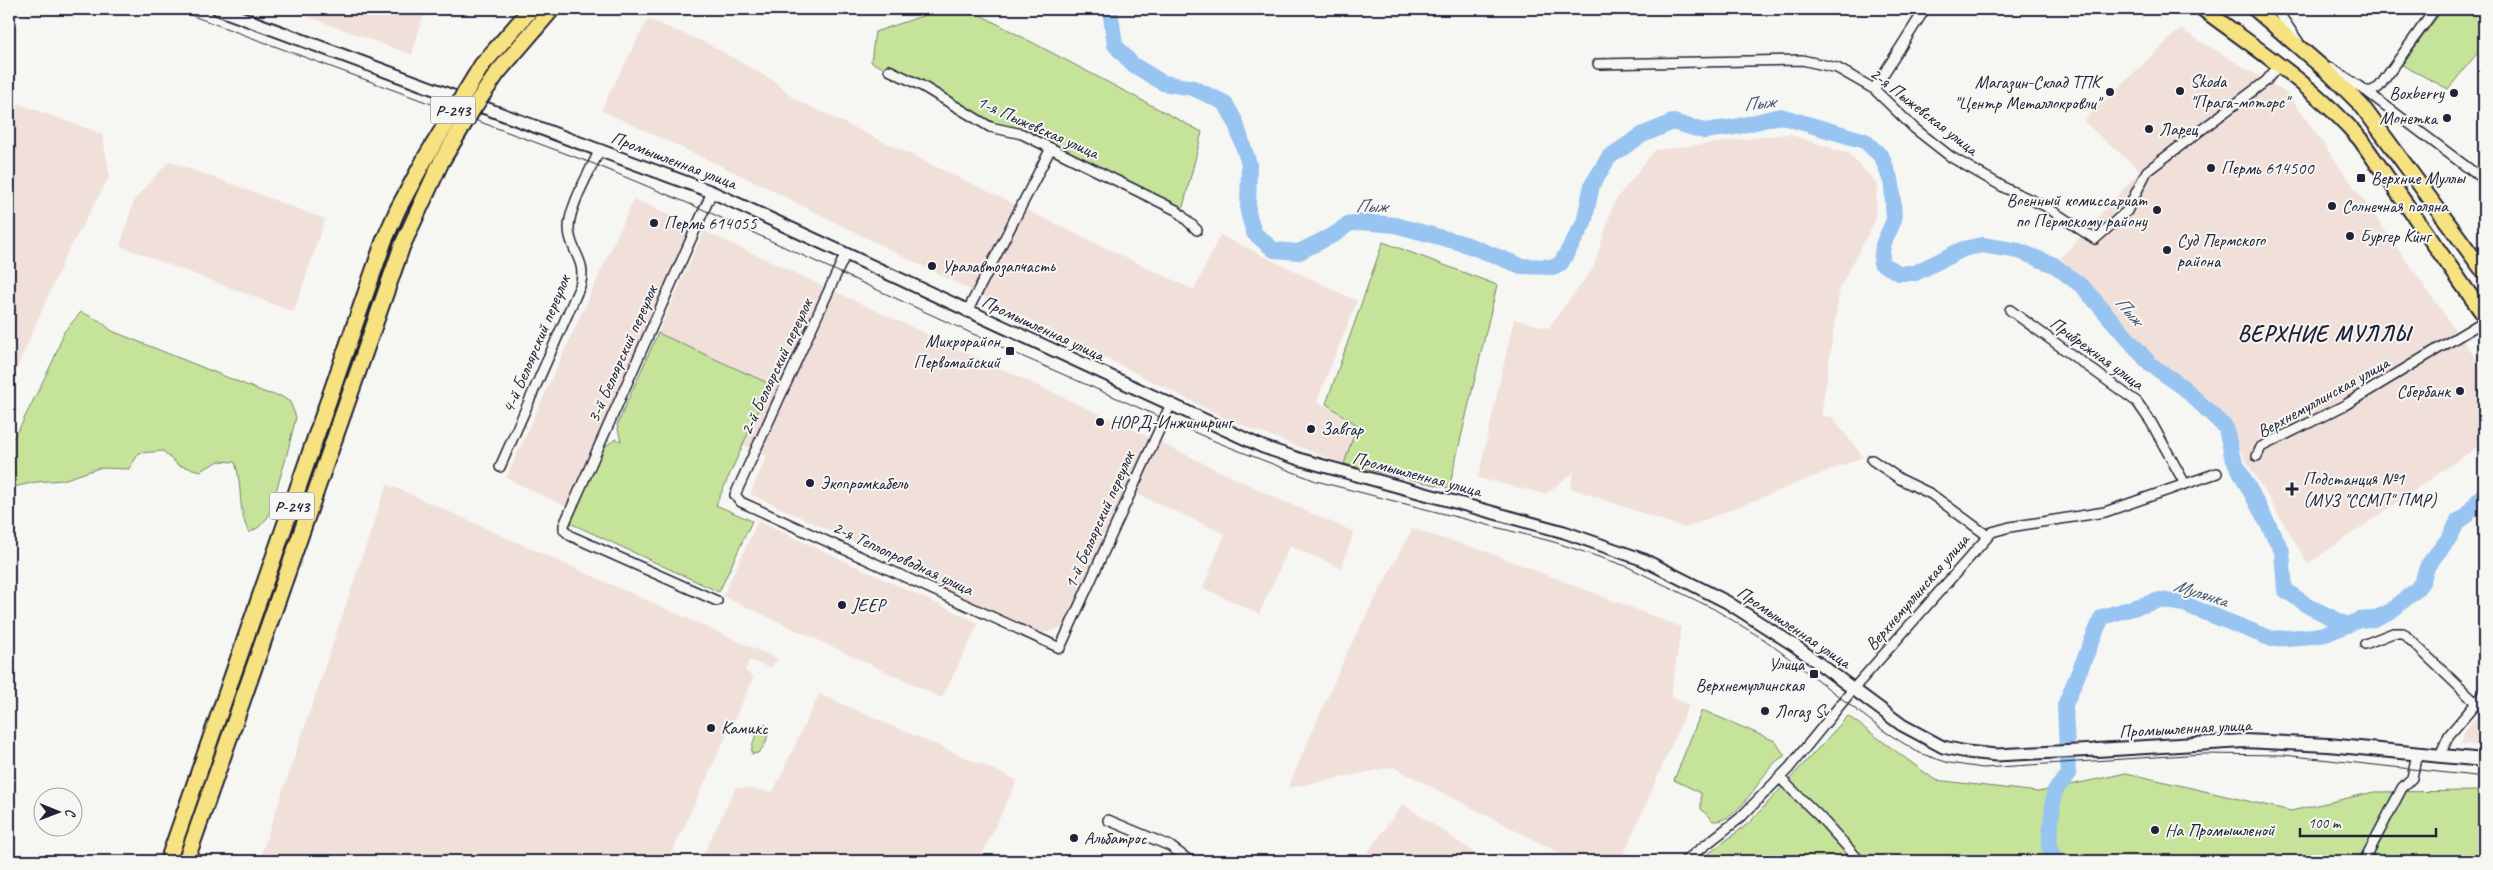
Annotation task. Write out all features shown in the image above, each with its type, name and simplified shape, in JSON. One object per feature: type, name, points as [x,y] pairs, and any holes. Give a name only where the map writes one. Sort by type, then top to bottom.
[{"type":"highway","name":"Р-243","points":[[168,861],[384,241],[398,209],[426,156],[482,66],[531,9]]},
{"type":"highway","name":"Р-243","points":[[186,861],[402,246],[441,162],[474,107],[498,72],[552,9]]},
{"type":"main road","points":[[2203,9],[2280,64],[2333,110],[2360,139],[2484,315]]},
{"type":"main road","points":[[2258,10],[2306,52],[2362,106],[2484,272]]},
{"type":"main road","name":"Промышленная улица","points":[[2097,750],[2244,741],[2417,753],[2484,760]]},
{"type":"street","name":"Промышленная улица","points":[[218,9],[712,192],[1170,406],[1263,447],[1302,460],[1564,532],[1644,560],[1727,602],[1794,645],[1902,725],[1943,747],[1967,752],[2024,754],[2097,750]]},
{"type":"street","points":[[1874,89],[1925,9]]},
{"type":"street","points":[[2276,9],[2306,52],[2366,91],[2483,177]]},
{"type":"street","points":[[2366,91],[2372,91],[2379,87],[2435,9]]},
{"type":"street","name":"2-я Пыжевская улица","points":[[1598,64],[1802,60],[1837,68],[1874,89],[1914,128],[1951,157],[2007,189],[2045,206],[2095,239],[2127,211],[2147,170],[2266,81],[2280,64]]},
{"type":"street","name":"1-я Пыжевская улица","points":[[889,70],[922,86],[990,127],[1022,134],[1176,210],[1198,230]]},
{"type":"street","points":[[967,312],[1051,148]]},
{"type":"street","name":"4-й Белоярский переулок","points":[[500,467],[582,281],[583,269],[570,238],[570,220],[600,149]]},
{"type":"street","name":"3-й Белоярский переулок","points":[[712,192],[564,521],[564,530],[571,536],[716,601]]},
{"type":"street","name":"2-й Белоярский переулок","points":[[735,495],[846,253]]},
{"type":"street","name":"Прибрежная улица","points":[[2010,310],[2137,402],[2151,422],[2185,484]]},
{"type":"street","name":"Верхнемуллинская улица","points":[[2257,456],[2261,447],[2345,404],[2484,321]]},
{"type":"street","name":"1-й Белоярский переулок","points":[[1060,648],[1170,406]]},
{"type":"street","points":[[1872,460],[1900,479],[1930,494],[1988,536]]},
{"type":"street","name":"Верхнемуллинская улица","points":[[1685,861],[1740,818],[1780,778],[1854,688],[1988,536],[1999,529],[2105,512],[2217,473]]},
{"type":"street","name":"2-я Теплопроводная улица","points":[[735,495],[741,502],[1060,648]]},
{"type":"street","points":[[2365,644],[2393,633],[2404,633],[2476,703]]},
{"type":"street","points":[[2440,755],[2449,736],[2484,694]]},
{"type":"street","points":[[2364,861],[2402,788],[2412,778],[2417,753]]},
{"type":"street","points":[[1780,778],[1838,836],[1860,861]]},
{"type":"street","points":[[1108,820],[1170,846],[1190,861]]},
{"type":"shaded area","points":[[287,9],[425,9],[412,55]]},
{"type":"shaded area","points":[[648,19],[708,44],[774,81],[794,99],[1194,290],[1220,235],[1357,301],[1317,401],[1357,425],[1344,464],[1231,421],[753,181],[601,110]]},
{"type":"shaded area","points":[[2180,29],[2288,94],[2484,370],[2484,442],[2308,564],[2224,424],[2123,327],[2061,258],[2140,171],[2083,121]]},
{"type":"shaded area","points":[[9,100],[102,134],[110,176],[66,255],[9,386]]},
{"type":"shaded area","points":[[1789,134],[1849,154],[1877,184],[1875,221],[1840,287],[1821,416],[1832,417],[1863,457],[1685,528],[1570,488],[1574,472],[1546,494],[1478,478],[1514,319],[1548,328],[1593,269],[1614,202],[1655,150]]},
{"type":"shaded area","points":[[169,161],[325,219],[294,312],[120,246],[134,200]]},
{"type":"shaded area","points":[[634,199],[693,225],[567,507],[506,478]]},
{"type":"shaded area","points":[[704,231],[1149,437],[1064,627],[1044,633],[983,607],[865,547],[750,494],[767,456],[743,445],[770,384],[658,333]]},
{"type":"shaded area","points":[[1159,442],[1274,497],[1354,532],[1341,568],[1290,546],[1259,614],[1203,588],[1225,534],[1135,493]]},
{"type":"shaded area","points":[[387,484],[778,659],[771,668],[749,660],[745,671],[754,677],[668,861],[259,861]]},
{"type":"shaded area","name":"JEEP","points":[[758,521],[979,623],[942,698],[723,596]]},
{"type":"shaded area","points":[[1412,529],[1485,551],[1681,627],[1671,697],[1689,705],[1623,856],[1614,861],[1575,861],[1393,767],[1288,788],[1348,650]]},
{"type":"shaded area","points":[[819,694],[1017,780],[979,861],[700,861],[736,787],[773,792]]},
{"type":"shaded area","points":[[2484,709],[2484,746],[2461,744],[2466,729]]},
{"type":"shaded area","points":[[1403,804],[1487,861],[1417,861],[1411,857],[1407,861],[1361,861]]},
{"type":"green space","points":[[943,9],[969,9],[1202,132],[1181,215],[871,62],[875,32]]},
{"type":"green space","points":[[2443,9],[2484,9],[2484,45],[2448,89],[2402,65]]},
{"type":"green space","points":[[1383,242],[1497,285],[1449,488],[1344,464],[1357,425],[1326,404]]},
{"type":"green space","points":[[81,312],[100,321],[112,331],[266,393],[281,396],[290,402],[296,417],[286,458],[268,517],[259,527],[249,533],[245,524],[235,462],[219,461],[200,471],[178,465],[163,451],[139,453],[129,469],[99,468],[63,480],[36,482],[9,488],[9,444],[20,427],[53,361],[64,332]]},
{"type":"green space","points":[[658,333],[770,384],[716,505],[752,521],[719,592],[570,523],[604,447],[616,439],[621,441],[617,425]]},
{"type":"green space","points":[[1702,710],[1775,741],[1785,756],[1769,769],[1744,803],[1734,813],[1724,819],[1713,821],[1701,809],[1701,793],[1674,780]]},
{"type":"green space","points":[[1848,716],[1935,780],[2038,792],[2126,773],[2291,811],[2374,792],[2484,791],[2484,861],[1699,861],[1749,823]]},
{"type":"green space","points":[[765,724],[768,735],[765,743],[758,753],[752,754],[755,738]]},
{"type":"waterway","name":"Пыж","points":[[1110,9],[1115,45],[1132,64],[1163,83],[1193,88],[1225,103],[1235,121],[1249,164],[1248,212],[1254,233],[1274,250],[1299,252],[1337,233],[1348,224],[1362,222],[1395,225],[1465,244],[1521,266],[1555,267],[1561,263],[1584,223],[1592,185],[1609,157],[1642,135],[1673,122],[1704,131],[1735,127],[1780,116],[1865,141],[1882,157],[1892,184],[1894,220],[1883,245],[1881,263],[1899,273],[1915,273],[1963,249],[1982,245],[2019,251],[2054,265],[2083,287],[2150,364],[2183,387],[2226,428],[2232,456],[2282,551],[2285,590],[2310,607],[2347,625]]},
{"type":"waterway","name":"Мулянка","points":[[2056,861],[2049,847],[2054,792],[2068,775],[2065,705],[2102,617],[2160,600],[2184,604],[2272,639],[2326,634],[2359,620],[2374,619],[2391,611],[2416,590],[2422,582],[2428,565],[2450,537],[2458,521],[2467,515],[2484,493]]},
{"type":"tram line","points":[[174,9],[594,164],[704,210],[1010,351],[1219,443],[1316,481],[1554,542],[1626,566],[1714,609],[1765,640],[1884,731],[1919,753],[1949,763],[1983,768],[2202,754],[2284,755],[2484,777]]},
{"type":"place","name":"Skoda \"Прага-моторс\"","points":[[2180,91]]},
{"type":"place","name":"Магазин-Склад ТПК \"Центр Металлокровли\"","points":[[2110,92]]},
{"type":"place","name":"Boxberry","points":[[2454,93]]},
{"type":"place","name":"Монетка","points":[[2447,118]]},
{"type":"place","name":"Ларец","points":[[2149,129]]},
{"type":"place","name":"Пермь 614500","points":[[2211,168]]},
{"type":"place","name":"Верхние Муллы","points":[[2361,178]]},
{"type":"place","name":"Солнечная поляна","points":[[2332,206]]},
{"type":"place","name":"Военный комиссариат по Пермскому району","points":[[2157,210]]},
{"type":"place","name":"Пермь 614055","points":[[654,223]]},
{"type":"place","name":"Бургер Кинг","points":[[2350,236]]},
{"type":"place","name":"Суд Пермского района","points":[[2167,250]]},
{"type":"place","name":"Уралавтозапчасть","points":[[932,266]]},
{"type":"place","name":"Микрорайон Первомайский","points":[[1010,351]]},
{"type":"place","name":"Сбербанк","points":[[2460,391]]},
{"type":"place","name":"НОРД-Инжиниринг","points":[[1100,422]]},
{"type":"place","name":"Завгар","points":[[1311,429]]},
{"type":"place","name":"Экопромкабель","points":[[810,483]]},
{"type":"place","name":"Подстанция №1 (МУЗ \"ССМП\" ПМР)","points":[[2292,489]]},
{"type":"place","name":"JEEP","points":[[842,605]]},
{"type":"place","name":"Улица Верхнемуллинская","points":[[1814,674]]},
{"type":"place","name":"Логаз Sv","points":[[1765,711]]},
{"type":"place","name":"Камикс","points":[[711,728]]},
{"type":"place","name":"На Промышленой","points":[[2155,830]]},
{"type":"place","name":"Альбатрос","points":[[1074,838]]},
{"type":"district","name":"ВЕРХНИЕ МУЛЛЫ","points":[[2324,333]]}]
